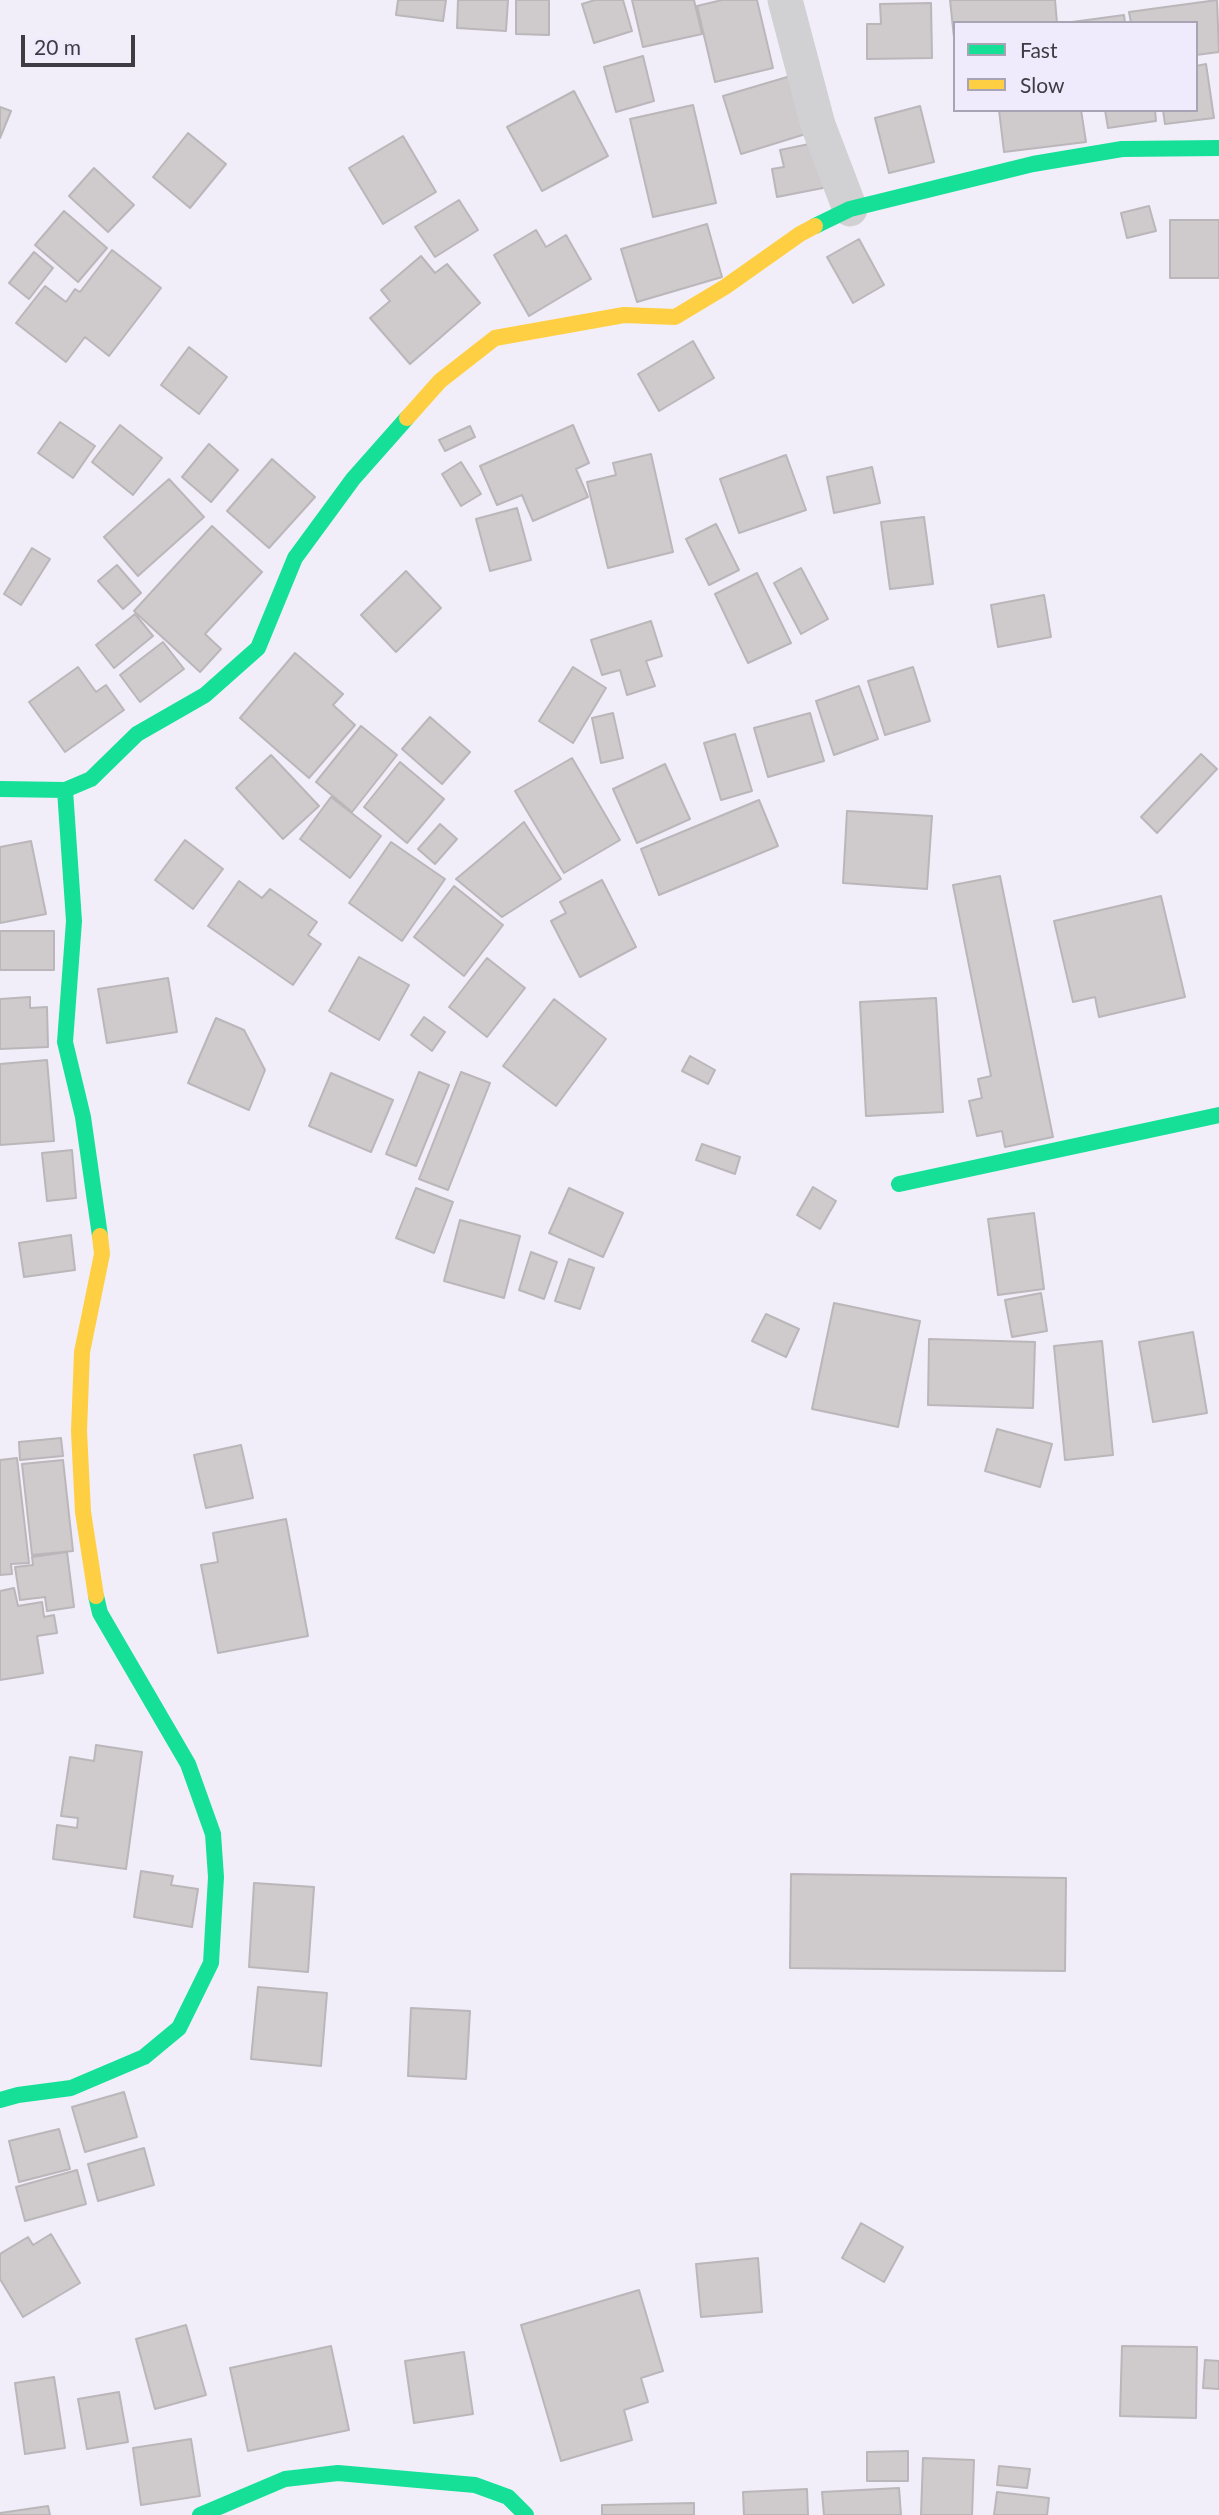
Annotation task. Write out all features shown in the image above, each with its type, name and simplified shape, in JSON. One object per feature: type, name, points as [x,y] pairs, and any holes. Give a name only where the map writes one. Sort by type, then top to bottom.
[{"type":"street","points":[[785,0],[818,125],[850,209]]},
{"type":"street","points":[[0,789],[65,790],[91,779],[137,734],[205,695],[258,648],[295,558],[353,479],[440,381],[495,338],[624,315],[674,317],[725,287],[800,234],[850,209],[1046,162],[1122,149],[1219,148]]},
{"type":"street","points":[[0,2100],[71,2088],[144,2057],[178,2028],[211,1963],[216,1877],[214,1834],[188,1764],[100,1613],[91,1573],[83,1513],[79,1431],[82,1352],[102,1254],[83,1117],[65,1042],[74,922],[65,790]]},
{"type":"street","points":[[899,1184],[1219,1115]]},
{"type":"street","points":[[200,2515],[285,2479],[338,2473],[475,2485],[508,2497],[526,2515]]},
{"type":"building","points":[[398,0],[446,0],[443,21],[396,15]]},
{"type":"building","points":[[458,0],[508,0],[506,31],[457,28]]},
{"type":"building","points":[[516,0],[549,0],[549,35],[516,34]]},
{"type":"building","points":[[595,0],[623,0],[632,31],[594,43],[582,4]]},
{"type":"building","points":[[632,0],[694,0],[702,34],[643,47]]},
{"type":"building","points":[[722,0],[757,0],[773,68],[715,82],[697,6]]},
{"type":"building","points":[[950,0],[1055,0],[1057,21],[953,21],[953,28]]},
{"type":"building","points":[[1217,0],[1219,52],[1198,55],[1198,21],[1131,21],[1129,12]]},
{"type":"building","points":[[931,3],[932,58],[867,59],[867,24],[881,24],[880,4]]},
{"type":"building","points":[[1124,15],[1125,21],[1079,21]]},
{"type":"building","points":[[643,56],[654,101],[616,112],[604,67]]},
{"type":"building","points":[[1206,64],[1214,118],[1165,124],[1163,112],[1198,112],[1198,66]]},
{"type":"building","points":[[794,75],[812,132],[741,154],[723,96]]},
{"type":"building","points":[[574,91],[608,156],[542,191],[507,127]]},
{"type":"building","points":[[693,105],[716,203],[653,217],[630,119]]},
{"type":"building","points":[[920,106],[934,162],[889,173],[875,118]]},
{"type":"building","points":[[0,107],[11,111],[0,138]]},
{"type":"building","points":[[999,112],[1081,112],[1086,142],[1004,152]]},
{"type":"building","points":[[1105,112],[1155,112],[1156,121],[1108,128]]},
{"type":"building","points":[[188,133],[226,164],[190,208],[153,177]]},
{"type":"building","points":[[403,136],[436,192],[383,224],[349,168]]},
{"type":"building","points":[[819,142],[828,187],[777,197],[772,169],[784,167],[780,150]]},
{"type":"building","points":[[94,168],[134,205],[108,232],[69,196]]},
{"type":"building","points":[[459,200],[478,230],[435,257],[415,227]]},
{"type":"building","points":[[1149,206],[1156,231],[1127,238],[1121,213]]},
{"type":"building","points":[[64,211],[107,248],[78,282],[35,245]]},
{"type":"building","points":[[1170,220],[1219,220],[1219,278],[1170,278]]},
{"type":"building","points":[[707,224],[722,277],[637,302],[621,249]]},
{"type":"building","points":[[536,230],[546,247],[566,235],[591,279],[529,316],[494,255]]},
{"type":"building","points":[[859,239],[884,285],[853,303],[827,257]]},
{"type":"building","points":[[112,250],[161,288],[109,356],[85,337],[66,362],[16,323],[45,286],[66,302],[75,289],[80,292]]},
{"type":"building","points":[[34,252],[53,268],[29,299],[9,283]]},
{"type":"building","points":[[421,256],[435,273],[447,264],[480,303],[410,364],[370,318],[390,301],[381,290]]},
{"type":"building","points":[[693,341],[714,378],[659,411],[638,374]]},
{"type":"building","points":[[189,347],[227,377],[199,414],[161,385]]},
{"type":"building","points":[[60,422],[95,446],[73,478],[38,453]]},
{"type":"building","points":[[120,425],[162,458],[133,495],[92,462]]},
{"type":"building","points":[[573,425],[589,463],[576,469],[588,497],[533,521],[522,495],[497,505],[480,466]]},
{"type":"building","points":[[470,426],[475,437],[445,451],[439,440]]},
{"type":"building","points":[[209,444],[238,470],[211,502],[182,477]]},
{"type":"building","points":[[651,454],[673,552],[608,568],[587,482],[616,475],[613,463]]},
{"type":"building","points":[[786,455],[806,510],[739,533],[720,479]]},
{"type":"building","points":[[272,459],[315,497],[269,548],[227,511]]},
{"type":"building","points":[[461,462],[481,494],[461,506],[442,474]]},
{"type":"building","points":[[872,467],[880,503],[834,513],[827,477]]},
{"type":"building","points":[[169,479],[204,517],[138,576],[104,537]]},
{"type":"building","points":[[517,508],[531,560],[490,571],[476,519]]},
{"type":"building","points":[[924,517],[933,584],[890,589],[881,522]]},
{"type":"building","points":[[716,524],[739,570],[709,585],[686,539]]},
{"type":"building","points":[[212,526],[262,572],[205,634],[221,649],[200,672],[134,611]]},
{"type":"building","points":[[32,548],[50,559],[21,605],[4,594]]},
{"type":"building","points":[[117,565],[141,593],[123,609],[98,581]]},
{"type":"building","points":[[801,568],[828,619],[801,634],[774,583]]},
{"type":"building","points":[[406,571],[441,608],[396,652],[361,615]]},
{"type":"building","points":[[757,573],[791,643],[748,663],[715,594]]},
{"type":"building","points":[[1044,595],[1051,637],[998,647],[991,605]]},
{"type":"building","points":[[135,614],[153,636],[114,668],[96,645]]},
{"type":"building","points":[[651,621],[662,656],[646,661],[655,686],[627,695],[620,670],[602,675],[591,640]]},
{"type":"building","points":[[163,642],[184,669],[140,702],[120,675]]},
{"type":"building","points":[[295,653],[343,694],[333,705],[355,725],[309,778],[240,718]]},
{"type":"building","points":[[78,667],[96,692],[106,685],[124,710],[65,752],[29,702]]},
{"type":"building","points":[[573,667],[606,688],[573,743],[539,721]]},
{"type":"building","points":[[913,667],[930,721],[885,735],[868,681]]},
{"type":"building","points":[[859,686],[878,739],[834,755],[816,701]]},
{"type":"building","points":[[613,713],[623,758],[601,763],[592,718]]},
{"type":"building","points":[[810,713],[824,761],[768,777],[754,728]]},
{"type":"building","points":[[430,717],[470,752],[442,784],[402,749]]},
{"type":"building","points":[[361,726],[397,755],[352,812],[316,782]]},
{"type":"building","points":[[735,734],[752,791],[721,800],[704,743]]},
{"type":"building","points":[[1201,754],[1217,769],[1157,833],[1141,817]]},
{"type":"building","points":[[271,755],[319,806],[283,839],[236,788]]},
{"type":"building","points":[[572,758],[620,840],[564,873],[515,791]]},
{"type":"building","points":[[400,762],[444,799],[407,843],[364,807]]},
{"type":"building","points":[[665,764],[690,819],[637,843],[613,789]]},
{"type":"building","points":[[331,797],[381,836],[350,878],[300,839]]},
{"type":"building","points":[[759,800],[778,846],[659,895],[641,849]]},
{"type":"building","points":[[847,811],[932,816],[927,889],[843,883]]},
{"type":"building","points":[[524,822],[561,879],[502,917],[456,879]]},
{"type":"building","points":[[440,824],[457,839],[435,864],[418,849]]},
{"type":"building","points":[[185,840],[223,869],[193,909],[155,880]]},
{"type":"building","points":[[31,841],[46,914],[0,923],[0,847]]},
{"type":"building","points":[[391,842],[445,879],[402,941],[349,903]]},
{"type":"building","points":[[1000,876],[1053,1137],[1005,1147],[1002,1131],[977,1136],[969,1101],[982,1098],[978,1079],[991,1076],[953,885]]},
{"type":"building","points":[[602,880],[636,947],[580,977],[551,921],[566,913],[560,902]]},
{"type":"building","points":[[239,881],[262,898],[270,889],[317,922],[308,935],[321,944],[293,985],[208,926]]},
{"type":"building","points":[[454,886],[503,925],[464,976],[414,937]]},
{"type":"building","points":[[1161,896],[1185,997],[1099,1017],[1095,997],[1073,1002],[1054,921]]},
{"type":"building","points":[[0,931],[54,931],[54,970],[0,970]]},
{"type":"building","points":[[359,957],[409,985],[379,1040],[329,1011]]},
{"type":"building","points":[[487,958],[525,988],[487,1037],[449,1007]]},
{"type":"building","points":[[168,978],[177,1032],[107,1043],[98,989]]},
{"type":"building","points":[[30,997],[30,1008],[47,1007],[48,1047],[0,1049],[0,999]]},
{"type":"building","points":[[936,998],[943,1112],[866,1116],[860,1002]]},
{"type":"building","points":[[554,999],[606,1039],[556,1106],[503,1066]]},
{"type":"building","points":[[424,1017],[445,1032],[432,1051],[411,1035]]},
{"type":"building","points":[[216,1018],[244,1030],[265,1070],[249,1110],[188,1083]]},
{"type":"building","points":[[690,1056],[715,1070],[708,1084],[682,1071]]},
{"type":"building","points":[[47,1060],[54,1141],[0,1145],[0,1064]]},
{"type":"building","points":[[419,1072],[449,1085],[416,1166],[386,1154]]},
{"type":"building","points":[[461,1072],[490,1083],[448,1190],[419,1179]]},
{"type":"building","points":[[331,1073],[393,1100],[371,1152],[309,1126]]},
{"type":"building","points":[[702,1144],[740,1157],[735,1174],[696,1160]]},
{"type":"building","points":[[72,1150],[76,1198],[47,1201],[42,1153]]},
{"type":"building","points":[[813,1187],[836,1201],[820,1229],[797,1215]]},
{"type":"building","points":[[416,1188],[453,1202],[434,1253],[396,1238]]},
{"type":"building","points":[[569,1188],[623,1213],[603,1257],[549,1233]]},
{"type":"building","points":[[1034,1213],[1044,1289],[998,1295],[988,1219]]},
{"type":"building","points":[[460,1220],[520,1236],[504,1298],[444,1281]]},
{"type":"building","points":[[71,1235],[75,1270],[24,1277],[19,1243]]},
{"type":"building","points":[[531,1252],[557,1262],[544,1299],[519,1290]]},
{"type":"building","points":[[569,1259],[594,1268],[580,1309],[555,1301]]},
{"type":"building","points":[[1041,1293],[1047,1331],[1012,1337],[1005,1300]]},
{"type":"building","points":[[834,1303],[920,1321],[898,1427],[812,1409]]},
{"type":"building","points":[[766,1314],[799,1329],[786,1357],[752,1341]]},
{"type":"building","points":[[1193,1332],[1207,1413],[1153,1422],[1139,1342]]},
{"type":"building","points":[[929,1339],[1035,1342],[1033,1408],[928,1405]]},
{"type":"building","points":[[1102,1341],[1113,1455],[1065,1460],[1054,1346]]},
{"type":"building","points":[[997,1429],[1052,1444],[1040,1487],[985,1471]]},
{"type":"building","points":[[61,1438],[63,1456],[20,1460],[19,1442]]},
{"type":"building","points":[[241,1445],[253,1498],[206,1508],[194,1455]]},
{"type":"building","points":[[17,1458],[29,1563],[11,1564],[12,1574],[0,1575],[0,1460]]},
{"type":"building","points":[[63,1460],[73,1551],[32,1555],[22,1464]]},
{"type":"building","points":[[286,1519],[308,1636],[218,1653],[201,1565],[218,1562],[213,1533]]},
{"type":"building","points":[[67,1552],[74,1607],[47,1611],[45,1597],[20,1600],[15,1567],[33,1565],[32,1557]]},
{"type":"building","points":[[14,1588],[18,1606],[42,1602],[44,1617],[54,1615],[57,1633],[37,1636],[43,1673],[0,1680],[0,1591]]},
{"type":"building","points":[[96,1745],[142,1752],[126,1869],[53,1859],[57,1825],[77,1828],[78,1818],[61,1816],[70,1757],[94,1761]]},
{"type":"building","points":[[141,1871],[173,1876],[171,1885],[198,1889],[192,1927],[134,1917]]},
{"type":"building","points":[[791,1874],[1066,1878],[1065,1971],[790,1968]]},
{"type":"building","points":[[254,1883],[314,1887],[308,1972],[249,1967]]},
{"type":"building","points":[[258,1987],[327,1993],[321,2066],[251,2059]]},
{"type":"building","points":[[411,2008],[470,2011],[466,2079],[408,2076]]},
{"type":"building","points":[[124,2092],[137,2137],[85,2152],[72,2107]]},
{"type":"building","points":[[59,2129],[70,2169],[19,2182],[9,2141]]},
{"type":"building","points":[[144,2148],[154,2185],[98,2201],[88,2164]]},
{"type":"building","points":[[77,2170],[86,2204],[25,2221],[16,2187]]},
{"type":"building","points":[[861,2223],[903,2247],[884,2282],[842,2258]]},
{"type":"building","points":[[51,2234],[80,2283],[23,2317],[0,2279],[0,2254],[28,2237],[33,2245]]},
{"type":"building","points":[[758,2258],[762,2312],[701,2317],[696,2264]]},
{"type":"building","points":[[639,2290],[663,2371],[641,2378],[648,2402],[624,2410],[632,2440],[561,2461],[521,2325]]},
{"type":"building","points":[[186,2325],[206,2395],[155,2409],[136,2339]]},
{"type":"building","points":[[331,2346],[349,2430],[248,2451],[230,2368]]},
{"type":"building","points":[[1122,2346],[1197,2347],[1196,2418],[1120,2416]]},
{"type":"building","points":[[464,2352],[473,2414],[414,2423],[405,2361]]},
{"type":"building","points":[[1205,2360],[1219,2361],[1219,2389],[1203,2388]]},
{"type":"building","points":[[54,2377],[65,2448],[25,2454],[15,2383]]},
{"type":"building","points":[[119,2392],[128,2442],[87,2449],[78,2399]]},
{"type":"building","points":[[191,2439],[200,2496],[141,2505],[133,2448]]},
{"type":"building","points":[[908,2451],[908,2481],[867,2481],[867,2452]]},
{"type":"building","points":[[923,2458],[974,2460],[972,2515],[921,2515]]},
{"type":"building","points":[[999,2466],[1030,2469],[1027,2488],[997,2485]]},
{"type":"building","points":[[899,2488],[901,2515],[824,2515],[822,2492]]},
{"type":"building","points":[[807,2489],[808,2515],[744,2515],[743,2492]]},
{"type":"building","points":[[997,2492],[1049,2498],[1047,2515],[994,2515]]},
{"type":"building","points":[[694,2503],[694,2515],[602,2515],[602,2505]]},
{"type":"building","points":[[48,2506],[50,2515],[0,2515],[0,2513]]},
{"type":"traffic: fast","points":[[815,226],[850,209],[1033,164],[1122,149],[1219,148]]},
{"type":"traffic: fast","points":[[0,789],[65,790],[91,779],[137,734],[205,695],[258,648],[295,558],[353,479],[407,418]]},
{"type":"traffic: fast","points":[[65,790],[74,921],[65,1042],[83,1117],[100,1236]]},
{"type":"traffic: fast","points":[[899,1184],[1219,1115]]},
{"type":"traffic: fast","points":[[0,2100],[71,2088],[144,2057],[179,2028],[211,1963],[216,1877],[213,1834],[188,1764],[100,1613],[96,1596]]},
{"type":"traffic: fast","points":[[200,2515],[285,2479],[338,2473],[475,2485],[508,2497],[526,2515]]},
{"type":"traffic: slow","points":[[407,418],[440,381],[495,338],[624,315],[675,317],[815,226]]},
{"type":"traffic: slow","points":[[96,1596],[83,1512],[79,1431],[82,1352],[102,1254],[100,1236]]}]
